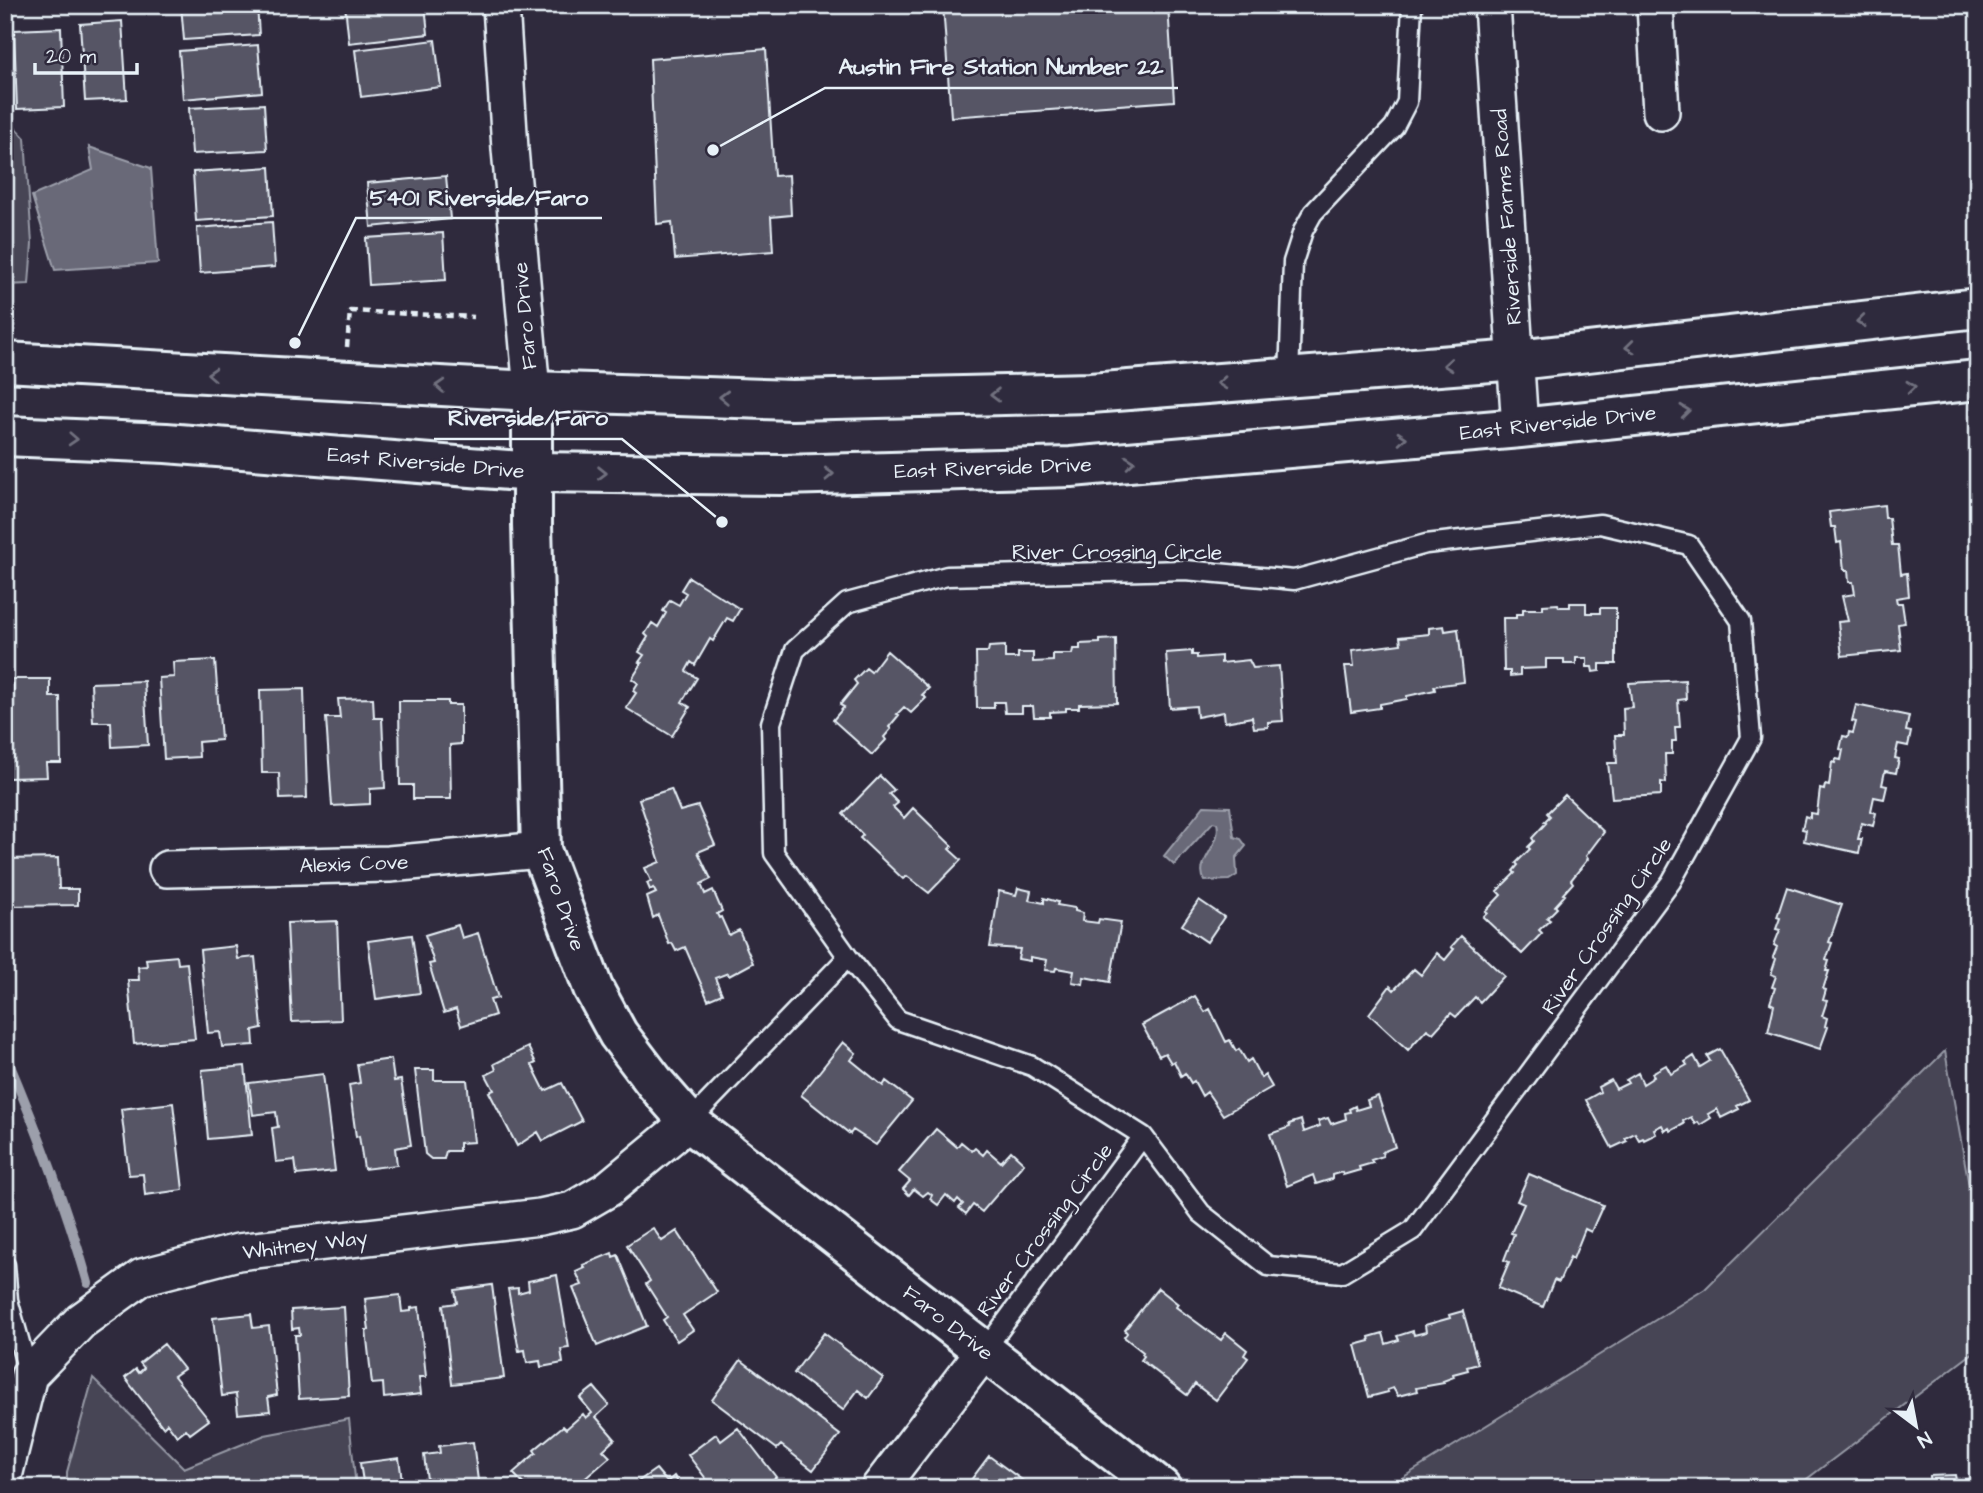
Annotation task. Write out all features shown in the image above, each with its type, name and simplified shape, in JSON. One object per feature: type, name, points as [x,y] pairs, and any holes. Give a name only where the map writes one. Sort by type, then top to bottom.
[{"type":"main road","points":[[5,362],[532,391],[792,400],[1090,393],[1517,360],[1978,308]]},
{"type":"main road","name":"East Riverside Drive","points":[[5,436],[190,444],[533,472],[782,475],[1071,467],[1520,428],[1978,380]]},
{"type":"main road","name":"Faro Drive","points":[[532,391],[532,525],[541,850],[593,988],[618,1034],[689,1122],[1161,1488]]},
{"type":"street","name":"Faro Drive","points":[[501,5],[509,141],[532,391]]},
{"type":"street","name":"Riverside Farms Road","points":[[1492,5],[1520,428]]},
{"type":"street","points":[[1655,5],[1661,112]]},
{"type":"street","name":"Alexis Cove","points":[[167,869],[390,864],[541,850]]},
{"type":"street","name":"Whitney Way","points":[[29,1375],[81,1321],[142,1277],[238,1252],[540,1217],[572,1210],[608,1189],[689,1122]]},
{"type":"street","points":[[880,1488],[984,1351]]},
{"type":"street","points":[[5,1472],[29,1375]]},
{"type":"lane","points":[[1289,378],[1293,262],[1303,231],[1313,213],[1394,127],[1407,102],[1412,5]]},
{"type":"lane","name":"River Crossing Circle","points":[[1600,524],[1689,545],[1741,621],[1751,738],[1671,882],[1413,1230],[1342,1273],[1268,1266],[1201,1213],[1143,1136],[1032,1066],[898,1020],[848,957],[774,853],[771,723],[795,650],[847,603],[947,576],[1185,570],[1294,580],[1426,544],[1600,524]]},
{"type":"lane","points":[[689,1122],[848,957]]},
{"type":"lane","name":"River Crossing Circle","points":[[984,1351],[1143,1136]]},
{"type":"lane","points":[[5,1265],[8,1300],[29,1375]]},
{"type":"path","points":[[347,355],[350,311],[474,317]]},
{"type":"shaded area","points":[[5,117],[25,138],[32,244],[29,284],[5,285]]},
{"type":"shaded area","points":[[1945,1051],[1978,1236],[1978,1349],[1795,1488],[1386,1488],[1705,1289]]},
{"type":"shaded area","points":[[93,1378],[184,1468],[265,1435],[349,1419],[356,1488],[67,1488],[67,1472]]},
{"type":"water","points":[[89,147],[151,168],[158,263],[55,270],[32,196],[93,170]]},
{"type":"water","points":[[1204,806],[1230,807],[1234,837],[1241,839],[1246,846],[1236,858],[1237,875],[1229,880],[1205,881],[1202,874],[1205,860],[1216,839],[1217,823],[1213,822],[1174,865],[1164,856]]},
{"type":"building","points":[[181,5],[257,5],[259,35],[184,40]]},
{"type":"building","points":[[345,5],[425,5],[428,34],[349,43]]},
{"type":"building","points":[[943,5],[1168,5],[1174,101],[951,117]]},
{"type":"building","points":[[122,21],[127,99],[85,101],[80,24]]},
{"type":"building","points":[[61,28],[64,107],[17,109],[14,30]]},
{"type":"building","points":[[435,40],[441,87],[361,97],[355,50]]},
{"type":"building","points":[[258,45],[262,92],[183,99],[179,51]]},
{"type":"building","points":[[766,49],[774,176],[789,175],[791,215],[771,217],[773,251],[675,259],[672,222],[657,224],[650,59]]},
{"type":"building","points":[[264,104],[267,150],[192,154],[189,108]]},
{"type":"building","points":[[270,167],[273,216],[196,221],[193,172]]},
{"type":"building","points":[[446,176],[450,219],[371,227],[367,183]]},
{"type":"building","points":[[272,222],[275,267],[200,273],[197,228]]},
{"type":"building","points":[[443,233],[446,280],[369,285],[366,238]]},
{"type":"building","points":[[1884,505],[1885,518],[1889,518],[1892,545],[1898,545],[1901,574],[1907,573],[1909,596],[1896,598],[1897,603],[1902,603],[1905,623],[1898,624],[1901,650],[1842,656],[1838,622],[1848,621],[1842,596],[1855,594],[1853,582],[1849,582],[1848,570],[1844,570],[1841,542],[1837,543],[1829,512]]},
{"type":"building","points":[[689,577],[740,609],[733,621],[727,618],[713,641],[710,639],[695,665],[691,662],[686,671],[697,678],[682,702],[690,707],[672,736],[626,708],[636,693],[633,691],[638,683],[632,679],[642,663],[639,662],[644,655],[639,652],[648,637],[645,634],[652,623],[658,627],[670,600],[679,605],[686,593],[681,590]]},
{"type":"building","points":[[1570,603],[1586,603],[1586,613],[1600,613],[1600,608],[1616,608],[1616,664],[1600,664],[1600,671],[1593,672],[1592,667],[1587,667],[1587,658],[1576,658],[1576,664],[1564,664],[1564,659],[1546,659],[1546,668],[1520,669],[1520,675],[1510,676],[1510,671],[1504,671],[1503,618],[1516,618],[1516,614],[1523,614],[1523,609],[1543,609],[1543,605],[1558,604],[1559,607],[1570,607]]},
{"type":"building","points":[[1444,626],[1445,631],[1458,629],[1464,682],[1434,686],[1435,690],[1380,704],[1380,708],[1351,712],[1345,666],[1354,666],[1352,650],[1401,644],[1400,637],[1429,634],[1429,628]]},
{"type":"building","points":[[1116,639],[1117,703],[1079,704],[1079,708],[1050,712],[1050,717],[1034,717],[1033,706],[1022,706],[1022,713],[1005,713],[1004,702],[994,702],[994,708],[977,708],[976,652],[988,652],[989,647],[1005,646],[1005,658],[1018,658],[1018,653],[1033,653],[1033,662],[1053,661],[1053,654],[1072,654],[1073,649],[1080,649],[1080,644]]},
{"type":"building","points":[[887,651],[929,688],[922,695],[926,698],[911,713],[904,707],[897,714],[899,715],[884,737],[886,740],[872,755],[833,720],[844,707],[840,705],[857,684],[854,680],[866,668],[871,672]]},
{"type":"building","points":[[1192,651],[1192,655],[1197,655],[1197,658],[1221,656],[1221,663],[1249,660],[1253,668],[1279,666],[1283,721],[1268,722],[1268,727],[1254,728],[1252,717],[1225,722],[1224,712],[1197,717],[1196,706],[1170,708],[1166,653]]},
{"type":"building","points":[[215,660],[221,740],[198,742],[199,757],[164,759],[159,678],[174,677],[173,662]]},
{"type":"building","points":[[13,679],[50,679],[50,697],[60,697],[61,763],[46,763],[47,777],[8,778],[5,690],[13,690]]},
{"type":"building","points":[[1685,680],[1686,699],[1678,700],[1680,727],[1675,727],[1676,741],[1672,741],[1672,754],[1665,754],[1666,783],[1661,782],[1661,795],[1612,798],[1608,763],[1617,763],[1615,735],[1624,735],[1623,708],[1632,707],[1629,683]]},
{"type":"building","points":[[144,681],[148,745],[112,747],[111,722],[93,722],[91,683]]},
{"type":"building","points":[[304,689],[307,798],[280,799],[279,773],[262,773],[260,690]]},
{"type":"building","points":[[373,698],[374,718],[382,718],[385,788],[370,789],[370,804],[332,806],[326,718],[340,718],[338,699]]},
{"type":"building","points":[[399,701],[448,701],[448,705],[461,705],[461,744],[450,745],[451,799],[413,799],[413,785],[400,785]]},
{"type":"building","points":[[1856,705],[1909,716],[1906,731],[1911,732],[1908,746],[1898,744],[1896,773],[1885,771],[1882,785],[1887,786],[1884,799],[1874,797],[1871,811],[1876,813],[1873,826],[1862,823],[1858,839],[1862,839],[1859,853],[1804,841],[1806,830],[1802,829],[1805,816],[1810,818],[1810,813],[1817,814],[1820,789],[1824,790],[1825,785],[1829,786],[1832,762],[1841,760],[1843,736],[1848,737],[1849,732],[1853,733],[1856,722],[1852,721]]},
{"type":"building","points":[[880,776],[894,790],[889,794],[898,803],[893,807],[904,818],[913,808],[952,846],[949,849],[961,860],[929,893],[907,876],[903,879],[860,838],[863,835],[843,814]]},
{"type":"building","points":[[671,789],[680,811],[698,806],[715,845],[698,852],[711,879],[701,884],[705,894],[713,890],[722,911],[717,914],[719,918],[721,917],[729,935],[739,930],[753,963],[729,976],[728,973],[715,978],[722,994],[708,1000],[685,947],[676,951],[672,943],[669,944],[658,915],[653,918],[647,897],[656,893],[653,888],[650,890],[647,883],[651,881],[645,868],[660,862],[639,799]]},
{"type":"building","points":[[1565,795],[1604,832],[1586,856],[1588,859],[1571,880],[1573,883],[1555,906],[1557,908],[1547,918],[1550,920],[1539,930],[1542,933],[1522,954],[1483,917],[1501,895],[1497,891],[1515,873],[1513,871],[1518,865],[1516,863],[1530,849],[1528,847],[1534,841],[1532,838],[1546,823],[1544,822],[1550,816],[1547,813]]},
{"type":"building","points":[[58,858],[59,889],[78,889],[78,905],[5,906],[5,859]]},
{"type":"building","points":[[1787,887],[1842,905],[1829,942],[1832,943],[1826,960],[1829,961],[1826,971],[1829,971],[1823,989],[1826,990],[1823,1000],[1827,1001],[1822,1016],[1827,1018],[1825,1026],[1828,1027],[1820,1049],[1768,1032],[1774,1005],[1770,1003],[1775,988],[1772,987],[1776,976],[1771,974],[1776,959],[1773,957],[1777,947],[1774,945],[1780,930],[1776,929],[1780,918],[1777,917]]},
{"type":"building","points":[[1018,888],[1031,891],[1029,900],[1044,903],[1044,898],[1058,902],[1057,905],[1075,908],[1075,911],[1083,913],[1082,921],[1098,923],[1099,919],[1121,922],[1110,982],[1084,977],[1083,984],[1072,982],[1074,971],[1056,968],[1055,971],[1045,970],[1047,960],[1030,957],[1030,961],[1018,959],[1020,949],[990,947],[999,891],[1016,895]]},
{"type":"building","points":[[1199,900],[1224,917],[1207,942],[1182,925]]},
{"type":"building","points":[[337,921],[341,1020],[292,1022],[287,923]]},
{"type":"building","points":[[458,925],[462,938],[478,933],[498,998],[490,1000],[495,1015],[461,1026],[456,1009],[444,1013],[429,964],[434,963],[425,935]]},
{"type":"building","points":[[412,935],[420,993],[376,999],[368,941]]},
{"type":"building","points":[[1461,936],[1504,976],[1480,1002],[1475,997],[1456,1017],[1451,1013],[1433,1033],[1427,1029],[1408,1050],[1369,1014],[1390,986],[1394,990],[1414,969],[1421,975],[1437,953],[1445,960],[1454,949],[1451,947]]},
{"type":"building","points":[[236,946],[238,959],[255,957],[262,1028],[253,1030],[254,1045],[222,1047],[220,1032],[208,1033],[200,950]]},
{"type":"building","points":[[177,956],[178,964],[187,963],[195,1039],[134,1044],[128,980],[139,980],[138,967],[147,966],[146,959]]},
{"type":"building","points":[[1195,996],[1205,1012],[1210,1009],[1226,1042],[1230,1040],[1247,1062],[1251,1059],[1261,1078],[1265,1075],[1272,1087],[1223,1115],[1207,1092],[1202,1096],[1194,1081],[1191,1083],[1185,1073],[1181,1076],[1174,1061],[1171,1063],[1165,1053],[1159,1056],[1142,1025]]},
{"type":"building","points":[[843,1042],[856,1053],[851,1060],[883,1086],[886,1081],[912,1101],[876,1145],[853,1130],[850,1134],[801,1095]]},
{"type":"building","points":[[528,1047],[536,1063],[532,1065],[545,1091],[562,1083],[582,1121],[543,1141],[538,1132],[517,1146],[489,1092],[494,1090],[486,1075],[496,1070],[494,1064]]},
{"type":"building","points":[[1720,1049],[1749,1100],[1737,1106],[1739,1109],[1721,1118],[1717,1109],[1708,1114],[1711,1118],[1700,1125],[1698,1122],[1695,1124],[1691,1117],[1671,1131],[1669,1128],[1665,1131],[1662,1125],[1654,1129],[1656,1134],[1644,1140],[1639,1140],[1635,1133],[1625,1138],[1627,1141],[1612,1148],[1586,1100],[1600,1092],[1598,1087],[1611,1080],[1616,1089],[1628,1083],[1626,1080],[1638,1073],[1643,1084],[1654,1077],[1652,1073],[1666,1065],[1671,1074],[1687,1065],[1685,1062],[1694,1056],[1700,1067],[1710,1061],[1707,1056]]},
{"type":"building","points":[[391,1059],[394,1081],[401,1080],[411,1145],[395,1148],[397,1165],[364,1169],[359,1136],[356,1137],[349,1085],[360,1083],[357,1064]]},
{"type":"building","points":[[245,1066],[252,1135],[208,1139],[202,1070]]},
{"type":"building","points":[[415,1070],[434,1070],[434,1080],[467,1080],[474,1142],[459,1143],[459,1151],[446,1151],[444,1159],[431,1159],[425,1154]]},
{"type":"building","points":[[323,1074],[335,1171],[297,1175],[295,1160],[276,1162],[272,1128],[278,1127],[276,1112],[253,1115],[249,1083]]},
{"type":"building","points":[[1378,1096],[1395,1147],[1382,1152],[1383,1156],[1371,1160],[1373,1163],[1359,1167],[1360,1170],[1332,1175],[1332,1179],[1316,1184],[1313,1175],[1287,1186],[1270,1134],[1301,1120],[1304,1132],[1320,1126],[1318,1121],[1328,1118],[1331,1124],[1346,1119],[1345,1113],[1350,1112],[1349,1109],[1369,1106],[1367,1100]]},
{"type":"building","points":[[173,1103],[183,1190],[145,1195],[143,1174],[129,1175],[121,1109]]},
{"type":"building","points":[[936,1129],[957,1147],[961,1142],[972,1151],[975,1148],[983,1155],[987,1150],[1001,1162],[1011,1151],[1024,1163],[982,1212],[973,1205],[966,1214],[959,1208],[963,1204],[958,1199],[955,1203],[946,1195],[938,1205],[930,1199],[932,1195],[928,1192],[923,1196],[914,1189],[909,1195],[903,1189],[910,1181],[899,1172]]},
{"type":"building","points":[[1529,1174],[1603,1205],[1591,1232],[1585,1229],[1573,1259],[1570,1257],[1559,1282],[1554,1280],[1543,1307],[1498,1288],[1509,1262],[1504,1260],[1514,1234],[1511,1233],[1524,1204],[1517,1201]]},
{"type":"building","points":[[653,1228],[662,1241],[677,1231],[717,1292],[683,1315],[693,1330],[677,1341],[663,1320],[667,1317],[646,1284],[650,1281],[627,1245]]},
{"type":"building","points":[[612,1253],[613,1257],[618,1255],[647,1326],[597,1346],[573,1288],[582,1285],[576,1272],[585,1268],[583,1265]]},
{"type":"building","points":[[557,1275],[569,1348],[561,1349],[563,1363],[541,1367],[540,1361],[527,1363],[525,1350],[519,1351],[508,1289],[518,1288],[518,1293],[529,1290],[528,1281]]},
{"type":"building","points":[[492,1285],[504,1378],[452,1384],[443,1305],[457,1303],[455,1290]]},
{"type":"building","points":[[1158,1288],[1178,1304],[1176,1307],[1221,1340],[1226,1333],[1247,1350],[1244,1355],[1248,1358],[1216,1400],[1195,1384],[1187,1395],[1141,1360],[1143,1352],[1124,1337],[1127,1333],[1125,1330]]},
{"type":"building","points":[[400,1295],[402,1312],[419,1307],[426,1377],[419,1377],[421,1394],[384,1398],[383,1383],[372,1384],[365,1299]]},
{"type":"building","points":[[344,1307],[349,1396],[299,1399],[295,1335],[300,1335],[299,1328],[292,1329],[291,1310]]},
{"type":"building","points":[[1463,1311],[1478,1364],[1453,1374],[1454,1377],[1443,1381],[1444,1383],[1416,1388],[1417,1391],[1398,1396],[1393,1388],[1369,1397],[1355,1345],[1370,1341],[1369,1337],[1383,1333],[1386,1344],[1399,1340],[1397,1336],[1413,1331],[1414,1335],[1426,1332],[1425,1325]]},
{"type":"building","points":[[251,1314],[253,1328],[269,1326],[277,1395],[268,1397],[270,1411],[238,1414],[236,1394],[222,1396],[213,1318]]},
{"type":"building","points":[[824,1333],[883,1378],[868,1398],[858,1390],[843,1410],[794,1373]]},
{"type":"building","points":[[164,1344],[184,1369],[174,1376],[209,1420],[190,1434],[186,1429],[177,1436],[167,1423],[163,1427],[125,1378],[136,1369],[139,1373],[144,1368],[140,1363]]},
{"type":"building","points":[[741,1360],[840,1435],[813,1470],[781,1445],[777,1449],[712,1400]]},
{"type":"building","points":[[594,1387],[609,1405],[596,1417],[615,1439],[603,1450],[610,1457],[574,1488],[527,1488],[513,1473],[536,1453],[534,1450],[563,1426],[566,1429],[583,1414],[586,1418],[592,1413],[580,1398]]},
{"type":"building","points":[[738,1428],[776,1477],[762,1488],[713,1488],[688,1455],[716,1434],[721,1441]]},
{"type":"building","points":[[473,1442],[479,1488],[428,1488],[424,1455],[440,1453],[439,1446]]},
{"type":"building","points":[[989,1456],[1033,1488],[965,1488]]},
{"type":"building","points":[[399,1458],[403,1488],[364,1488],[360,1463]]},
{"type":"building","points":[[656,1469],[667,1482],[674,1476],[682,1488],[639,1488],[636,1483]]},
{"type":"building","points":[[1955,1475],[1956,1480],[1978,1479],[1978,1488],[1930,1488],[1929,1476]]},
{"type":"waterway","points":[[5,1054],[50,1167],[88,1283]]},
{"type":"place","name":"Austin Fire Station Number 22","points":[[713,150]]},
{"type":"place","name":"5401 Riverside/Faro","points":[[295,343]]},
{"type":"place","name":"Riverside/Faro","points":[[722,522]]}]
